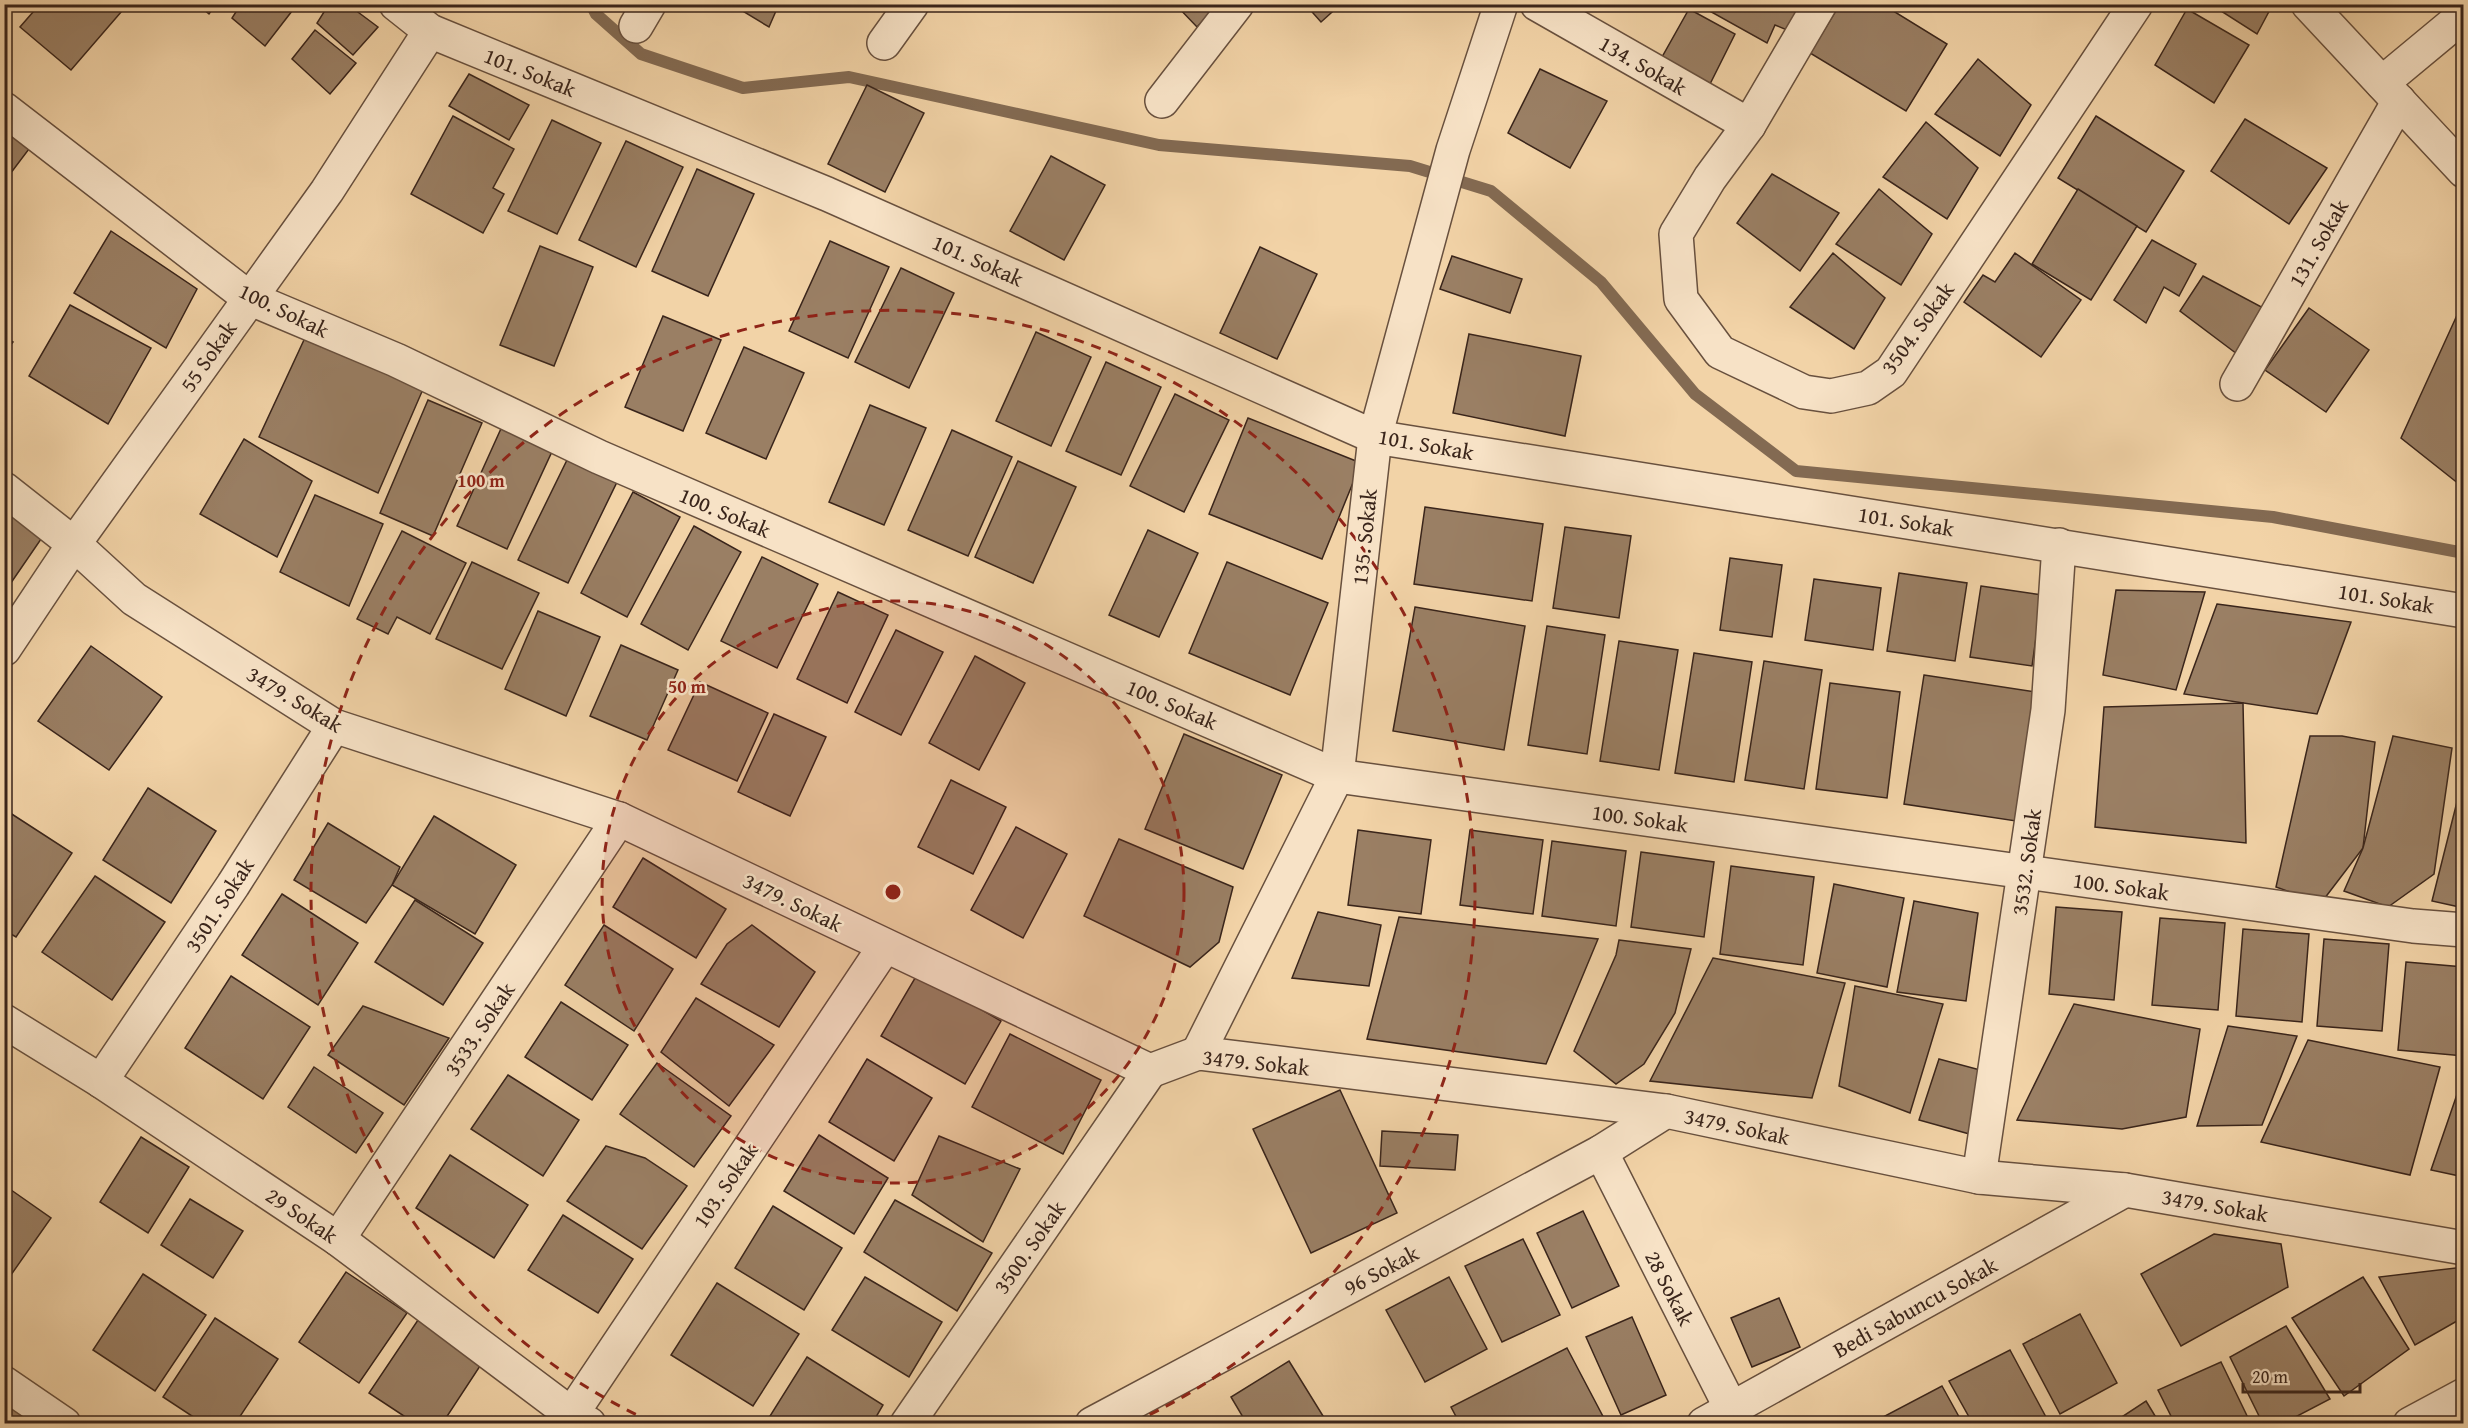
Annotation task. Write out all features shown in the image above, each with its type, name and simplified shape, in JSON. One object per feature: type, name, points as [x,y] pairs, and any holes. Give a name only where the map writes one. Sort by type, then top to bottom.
[{"type":"street","name":"101. Sokak","points":[[396,4],[1376,437],[2463,611]]},
{"type":"street","points":[[884,43],[912,4]]},
{"type":"street","points":[[1162,101],[1237,4]]},
{"type":"street","name":"135. Sokak","points":[[1198,1053],[1337,776],[1376,437],[1453,150],[1501,4]]},
{"type":"street","name":"134. Sokak","points":[[1537,4],[1749,125]]},
{"type":"street","name":"3504. Sokak","points":[[1820,4],[1749,125],[1710,178],[1676,234],[1681,299],[1720,352],[1804,392],[1831,396],[1868,387],[1891,372],[2136,4]]},
{"type":"street","points":[[2308,4],[2463,171]]},
{"type":"street","points":[[2390,92],[2463,15]]},
{"type":"street","name":"55 Sokak","points":[[4,649],[74,544],[327,191],[429,18]]},
{"type":"street","name":"131. Sokak","points":[[2237,384],[2390,92]]},
{"type":"street","name":"100. Sokak","points":[[4,109],[249,298],[396,360],[598,457],[1337,776],[2025,873],[2402,924],[2463,930]]},
{"type":"street","name":"3479. Sokak","points":[[4,489],[74,544],[134,599],[334,726],[620,819],[1150,1071],[1198,1053],[1666,1111],[1979,1177],[2125,1190],[2463,1248]]},
{"type":"street","name":"3532. Sokak","points":[[1979,1177],[2048,710],[2059,545]]},
{"type":"street","name":"3501. Sokak","points":[[101,1081],[233,885],[334,726]]},
{"type":"street","name":"3533. Sokak","points":[[338,1239],[620,819]]},
{"type":"street","name":"103. Sokak","points":[[575,1420],[885,946]]},
{"type":"street","name":"29 Sokak","points":[[4,1021],[101,1081],[338,1239],[575,1420]]},
{"type":"street","name":"3500. Sokak","points":[[907,1424],[1150,1071]]},
{"type":"street","name":"96 Sokak","points":[[1092,1424],[1602,1152],[1666,1111]]},
{"type":"street","name":"28 Sokak","points":[[1602,1152],[1725,1419]]},
{"type":"street","name":"Bedi Sabuncu Sokak","points":[[1725,1419],[2125,1190]]},
{"type":"street","points":[[4,1383],[64,1424]]},
{"type":"street","points":[[2410,1424],[2463,1395]]},
{"type":"building","points":[[4,4],[16,4],[6,16],[4,15]]},
{"type":"building","points":[[40,4],[128,4],[71,70],[20,27]]},
{"type":"building","points":[[197,4],[216,4],[209,14]]},
{"type":"building","points":[[241,4],[284,4],[292,11],[265,46],[232,18]]},
{"type":"building","points":[[329,4],[347,4],[378,27],[353,55],[317,23]]},
{"type":"building","points":[[731,4],[779,4],[769,27]]},
{"type":"building","points":[[1175,4],[1218,4],[1197,27]]},
{"type":"building","points":[[1305,4],[1341,4],[1321,22]]},
{"type":"building","points":[[1697,4],[1808,4],[1792,32],[1775,25],[1767,43]]},
{"type":"building","points":[[1840,4],[1882,4],[1947,44],[1906,111],[1810,53]]},
{"type":"building","points":[[2210,4],[2273,4],[2257,34]]},
{"type":"building","points":[[1689,9],[1735,34],[1707,90],[1657,66]]},
{"type":"building","points":[[2187,9],[2249,45],[2214,103],[2155,65]]},
{"type":"building","points":[[315,30],[356,63],[330,94],[292,59]]},
{"type":"building","points":[[1978,59],[2031,105],[2000,156],[1935,114]]},
{"type":"building","points":[[1540,69],[1607,101],[1570,168],[1508,133]]},
{"type":"building","points":[[469,74],[529,105],[509,140],[449,106]]},
{"type":"building","points":[[867,85],[924,113],[885,192],[828,164]]},
{"type":"building","points":[[453,116],[514,149],[493,188],[504,194],[483,233],[411,194]]},
{"type":"building","points":[[2096,116],[2184,171],[2146,232],[2058,178]]},
{"type":"building","points":[[2245,119],[2327,168],[2289,224],[2211,171]]},
{"type":"building","points":[[552,120],[601,143],[557,234],[508,211]]},
{"type":"building","points":[[1926,122],[1978,168],[1947,219],[1883,177]]},
{"type":"building","points":[[4,130],[29,149],[4,182]]},
{"type":"building","points":[[626,141],[683,167],[636,267],[579,240]]},
{"type":"building","points":[[1051,156],[1105,185],[1064,260],[1010,231]]},
{"type":"building","points":[[697,169],[754,194],[708,296],[652,271]]},
{"type":"building","points":[[1772,174],[1839,213],[1800,271],[1737,223]]},
{"type":"building","points":[[1879,189],[1932,234],[1901,285],[1836,244]]},
{"type":"building","points":[[2078,189],[2137,226],[2091,300],[2032,264]]},
{"type":"building","points":[[111,231],[197,289],[166,348],[74,293]]},
{"type":"building","points":[[2152,240],[2196,264],[2179,296],[2164,287],[2146,323],[2114,300]]},
{"type":"building","points":[[830,241],[889,267],[848,358],[789,331]]},
{"type":"building","points":[[540,246],[593,267],[554,366],[500,345]]},
{"type":"building","points":[[1260,247],[1317,274],[1277,359],[1220,333]]},
{"type":"building","points":[[1833,253],[1885,298],[1854,349],[1790,307]]},
{"type":"building","points":[[2015,253],[2081,300],[2041,357],[1964,302],[1983,275],[1995,282]]},
{"type":"building","points":[[1452,256],[1522,279],[1510,313],[1440,289]]},
{"type":"building","points":[[901,268],[954,293],[909,388],[855,362]]},
{"type":"building","points":[[2203,276],[2269,311],[2241,357],[2180,311]]},
{"type":"building","points":[[70,305],[151,348],[108,424],[29,376]]},
{"type":"building","points":[[2309,308],[2369,350],[2326,412],[2265,370]]},
{"type":"building","points":[[2458,313],[2464,314],[2464,488],[2401,438]]},
{"type":"building","points":[[663,316],[721,340],[683,431],[625,407]]},
{"type":"building","points":[[310,327],[427,380],[378,493],[259,437]]},
{"type":"building","points":[[1036,332],[1091,357],[1051,446],[996,421]]},
{"type":"building","points":[[1469,334],[1581,356],[1565,436],[1453,413]]},
{"type":"building","points":[[4,337],[13,342],[4,354]]},
{"type":"building","points":[[744,347],[804,373],[766,459],[706,433]]},
{"type":"building","points":[[1106,362],[1161,387],[1121,475],[1066,451]]},
{"type":"building","points":[[1175,394],[1229,420],[1184,512],[1130,486]]},
{"type":"building","points":[[428,400],[482,423],[433,536],[380,513]]},
{"type":"building","points":[[870,405],[926,428],[884,525],[829,502]]},
{"type":"building","points":[[1248,418],[1361,463],[1322,559],[1209,514]]},
{"type":"building","points":[[504,422],[555,445],[507,549],[457,526]]},
{"type":"building","points":[[952,430],[1012,457],[968,556],[908,530]]},
{"type":"building","points":[[244,439],[312,481],[277,557],[200,514]]},
{"type":"building","points":[[568,458],[617,482],[568,583],[518,560]]},
{"type":"building","points":[[1018,461],[1076,487],[1033,583],[975,557]]},
{"type":"building","points":[[633,492],[680,517],[627,617],[581,593]]},
{"type":"building","points":[[315,495],[383,524],[349,606],[280,572]]},
{"type":"building","points":[[4,497],[50,526],[4,593]]},
{"type":"building","points":[[1425,507],[1543,524],[1532,601],[1414,584]]},
{"type":"building","points":[[694,526],[741,552],[688,650],[641,624]]},
{"type":"building","points":[[1565,527],[1631,536],[1619,618],[1553,608]]},
{"type":"building","points":[[1148,530],[1198,553],[1159,637],[1109,615]]},
{"type":"building","points":[[402,531],[466,563],[430,634],[397,617],[388,634],[357,619]]},
{"type":"building","points":[[762,557],[818,584],[777,668],[721,641]]},
{"type":"building","points":[[1730,558],[1782,565],[1772,637],[1720,630]]},
{"type":"building","points":[[472,562],[539,593],[502,669],[436,639]]},
{"type":"building","points":[[1227,562],[1328,603],[1290,695],[1189,653]]},
{"type":"building","points":[[1899,573],[1967,583],[1955,661],[1887,651]]},
{"type":"building","points":[[1814,579],[1881,588],[1873,650],[1805,640]]},
{"type":"building","points":[[1981,586],[2042,595],[2032,666],[1970,657]]},
{"type":"building","points":[[2116,590],[2205,592],[2176,690],[2103,675]]},
{"type":"building","points":[[838,592],[888,615],[847,703],[797,679]]},
{"type":"building","points":[[2217,604],[2351,622],[2317,714],[2184,694]]},
{"type":"building","points":[[1415,607],[1525,626],[1504,750],[1393,731]]},
{"type":"building","points":[[538,611],[600,637],[566,716],[505,689]]},
{"type":"building","points":[[1547,626],[1605,635],[1587,754],[1528,745]]},
{"type":"building","points":[[896,630],[943,652],[901,735],[855,712]]},
{"type":"building","points":[[1619,641],[1678,650],[1659,770],[1600,761]]},
{"type":"building","points":[[621,645],[678,670],[647,740],[590,716]]},
{"type":"building","points":[[91,646],[162,697],[109,770],[38,721]]},
{"type":"building","points":[[1694,653],[1752,662],[1734,782],[1675,773]]},
{"type":"building","points":[[975,656],[1025,683],[979,770],[929,743]]},
{"type":"building","points":[[1764,661],[1822,670],[1804,789],[1745,780]]},
{"type":"building","points":[[1924,675],[2035,692],[2016,821],[1904,804]]},
{"type":"building","points":[[700,682],[768,713],[737,781],[668,750]]},
{"type":"building","points":[[1830,683],[1900,692],[1887,798],[1816,789]]},
{"type":"building","points":[[2243,703],[2246,843],[2095,827],[2104,707]]},
{"type":"building","points":[[774,714],[826,737],[790,816],[738,792]]},
{"type":"building","points":[[1184,734],[1282,775],[1243,869],[1145,829]]},
{"type":"building","points":[[2310,736],[2342,736],[2375,742],[2363,848],[2321,903],[2276,887]]},
{"type":"building","points":[[2393,736],[2452,748],[2434,874],[2388,907],[2344,891],[2363,848]]},
{"type":"building","points":[[2464,774],[2464,908],[2432,901]]},
{"type":"building","points":[[951,780],[1006,807],[973,874],[918,847]]},
{"type":"building","points":[[148,788],[216,831],[171,903],[103,860]]},
{"type":"building","points":[[4,809],[72,853],[16,937],[4,930]]},
{"type":"building","points":[[434,816],[516,865],[475,934],[392,885]]},
{"type":"building","points":[[328,823],[400,867],[392,885],[366,923],[294,880]]},
{"type":"building","points":[[1016,827],[1067,854],[1023,938],[971,910]]},
{"type":"building","points":[[1358,830],[1431,840],[1421,914],[1348,905]]},
{"type":"building","points":[[1470,830],[1543,840],[1533,914],[1460,905]]},
{"type":"building","points":[[1119,839],[1233,887],[1219,942],[1190,967],[1084,916]]},
{"type":"building","points":[[1552,841],[1626,851],[1616,926],[1542,916]]},
{"type":"building","points":[[1641,852],[1714,862],[1704,937],[1631,927]]},
{"type":"building","points":[[643,858],[726,909],[696,958],[613,907]]},
{"type":"building","points":[[1731,866],[1814,877],[1803,965],[1720,954]]},
{"type":"building","points":[[95,876],[165,922],[112,1000],[42,952]]},
{"type":"building","points":[[1834,884],[1904,898],[1887,987],[1817,973]]},
{"type":"building","points":[[282,894],[358,943],[318,1005],[242,955]]},
{"type":"building","points":[[415,900],[483,943],[443,1005],[375,962]]},
{"type":"building","points":[[1914,901],[1978,913],[1966,1001],[1897,992]]},
{"type":"building","points":[[2056,907],[2122,912],[2114,1000],[2049,994]]},
{"type":"building","points":[[1318,912],[1381,925],[1369,986],[1292,978]]},
{"type":"building","points":[[1399,917],[1598,939],[1546,1064],[1367,1039]]},
{"type":"building","points":[[2160,918],[2225,923],[2218,1010],[2152,1005]]},
{"type":"building","points":[[604,925],[673,969],[634,1031],[565,985]]},
{"type":"building","points":[[752,925],[815,972],[779,1027],[701,984],[727,944]]},
{"type":"building","points":[[2243,929],[2309,934],[2302,1022],[2236,1016]]},
{"type":"building","points":[[2324,939],[2389,944],[2382,1031],[2317,1026]]},
{"type":"building","points":[[1619,940],[1691,949],[1675,1013],[1644,1064],[1616,1084],[1574,1051],[1616,955]]},
{"type":"building","points":[[1713,958],[1845,983],[1812,1098],[1650,1081]]},
{"type":"building","points":[[2406,962],[2464,967],[2464,1056],[2398,1050]]},
{"type":"building","points":[[918,973],[1001,1021],[965,1084],[881,1036]]},
{"type":"building","points":[[231,976],[310,1027],[263,1099],[185,1048]]},
{"type":"building","points":[[1855,986],[1943,1004],[1910,1113],[1839,1086]]},
{"type":"building","points":[[696,998],[774,1045],[729,1106],[661,1052]]},
{"type":"building","points":[[561,1002],[628,1045],[592,1100],[525,1057]]},
{"type":"building","points":[[2074,1004],[2200,1029],[2186,1117],[2122,1129],[2017,1120]]},
{"type":"building","points":[[363,1006],[449,1038],[404,1105],[328,1055]]},
{"type":"building","points":[[2228,1026],[2297,1036],[2262,1125],[2197,1126]]},
{"type":"building","points":[[1010,1034],[1101,1080],[1063,1154],[972,1107]]},
{"type":"building","points":[[2308,1040],[2440,1067],[2410,1175],[2261,1142]]},
{"type":"building","points":[[867,1059],[932,1098],[894,1161],[829,1122]]},
{"type":"building","points":[[1939,1059],[1984,1071],[1973,1135],[1919,1120]]},
{"type":"building","points":[[657,1063],[731,1116],[694,1167],[620,1114]]},
{"type":"building","points":[[314,1067],[383,1113],[356,1153],[288,1107]]},
{"type":"building","points":[[2464,1074],[2464,1177],[2431,1170]]},
{"type":"building","points":[[508,1075],[579,1120],[543,1176],[471,1129]]},
{"type":"building","points":[[1340,1090],[1397,1213],[1311,1253],[1253,1129]]},
{"type":"building","points":[[1382,1131],[1458,1135],[1455,1170],[1380,1166]]},
{"type":"building","points":[[819,1135],[888,1178],[854,1234],[784,1191]]},
{"type":"building","points":[[939,1136],[1020,1169],[983,1242],[912,1195]]},
{"type":"building","points":[[141,1137],[189,1167],[148,1233],[100,1202]]},
{"type":"building","points":[[606,1146],[645,1158],[687,1186],[642,1249],[567,1201]]},
{"type":"building","points":[[450,1155],[528,1205],[494,1258],[416,1208]]},
{"type":"building","points":[[4,1185],[51,1218],[6,1282],[4,1281]]},
{"type":"building","points":[[190,1199],[243,1231],[213,1278],[161,1245]]},
{"type":"building","points":[[895,1200],[992,1253],[957,1311],[864,1252]]},
{"type":"building","points":[[773,1206],[842,1248],[804,1310],[735,1268]]},
{"type":"building","points":[[1583,1211],[1619,1286],[1572,1308],[1537,1233]]},
{"type":"building","points":[[563,1215],[633,1259],[598,1313],[528,1270]]},
{"type":"building","points":[[2214,1234],[2281,1244],[2288,1287],[2181,1346],[2141,1274]]},
{"type":"building","points":[[1523,1239],[1560,1315],[1502,1342],[1465,1266]]},
{"type":"building","points":[[2464,1267],[2464,1317],[2415,1345],[2379,1277]]},
{"type":"building","points":[[346,1272],[407,1313],[359,1383],[299,1342]]},
{"type":"building","points":[[143,1274],[206,1315],[155,1391],[93,1350]]},
{"type":"building","points":[[865,1277],[942,1322],[909,1377],[832,1330]]},
{"type":"building","points":[[1449,1277],[1487,1349],[1425,1382],[1386,1310]]},
{"type":"building","points":[[2363,1277],[2409,1349],[2344,1396],[2292,1318]]},
{"type":"building","points":[[717,1283],[799,1334],[753,1406],[671,1355]]},
{"type":"building","points":[[1779,1298],[1800,1347],[1752,1367],[1731,1318]]},
{"type":"building","points":[[2080,1314],[2117,1383],[2060,1414],[2023,1344]]},
{"type":"building","points":[[1632,1317],[1666,1395],[1621,1415],[1586,1337]]},
{"type":"building","points":[[215,1318],[278,1359],[235,1424],[204,1424],[163,1397]]},
{"type":"building","points":[[418,1320],[482,1363],[442,1424],[416,1424],[369,1393]]},
{"type":"building","points":[[2286,1326],[2330,1399],[2282,1424],[2263,1424],[2230,1357]]},
{"type":"building","points":[[1567,1348],[1607,1424],[1460,1424],[1451,1407]]},
{"type":"building","points":[[2010,1350],[2047,1419],[2038,1424],[1973,1424],[1949,1381]]},
{"type":"building","points":[[807,1357],[883,1405],[872,1424],[765,1424]]},
{"type":"building","points":[[1289,1361],[1328,1424],[1247,1424],[1231,1397]]},
{"type":"building","points":[[2221,1362],[2251,1424],[2175,1424],[2158,1390]]},
{"type":"building","points":[[1942,1386],[1963,1424],[1887,1424],[1883,1417]]},
{"type":"building","points":[[4,1391],[32,1408],[23,1424],[4,1424]]},
{"type":"building","points":[[2146,1401],[2160,1424],[2111,1424]]},
{"type":"waterway","points":[[591,4],[596,14],[641,54],[743,88],[849,77],[1159,145],[1410,166],[1491,191],[1601,282],[1695,394],[1796,471],[2273,517],[2464,553]]}]
